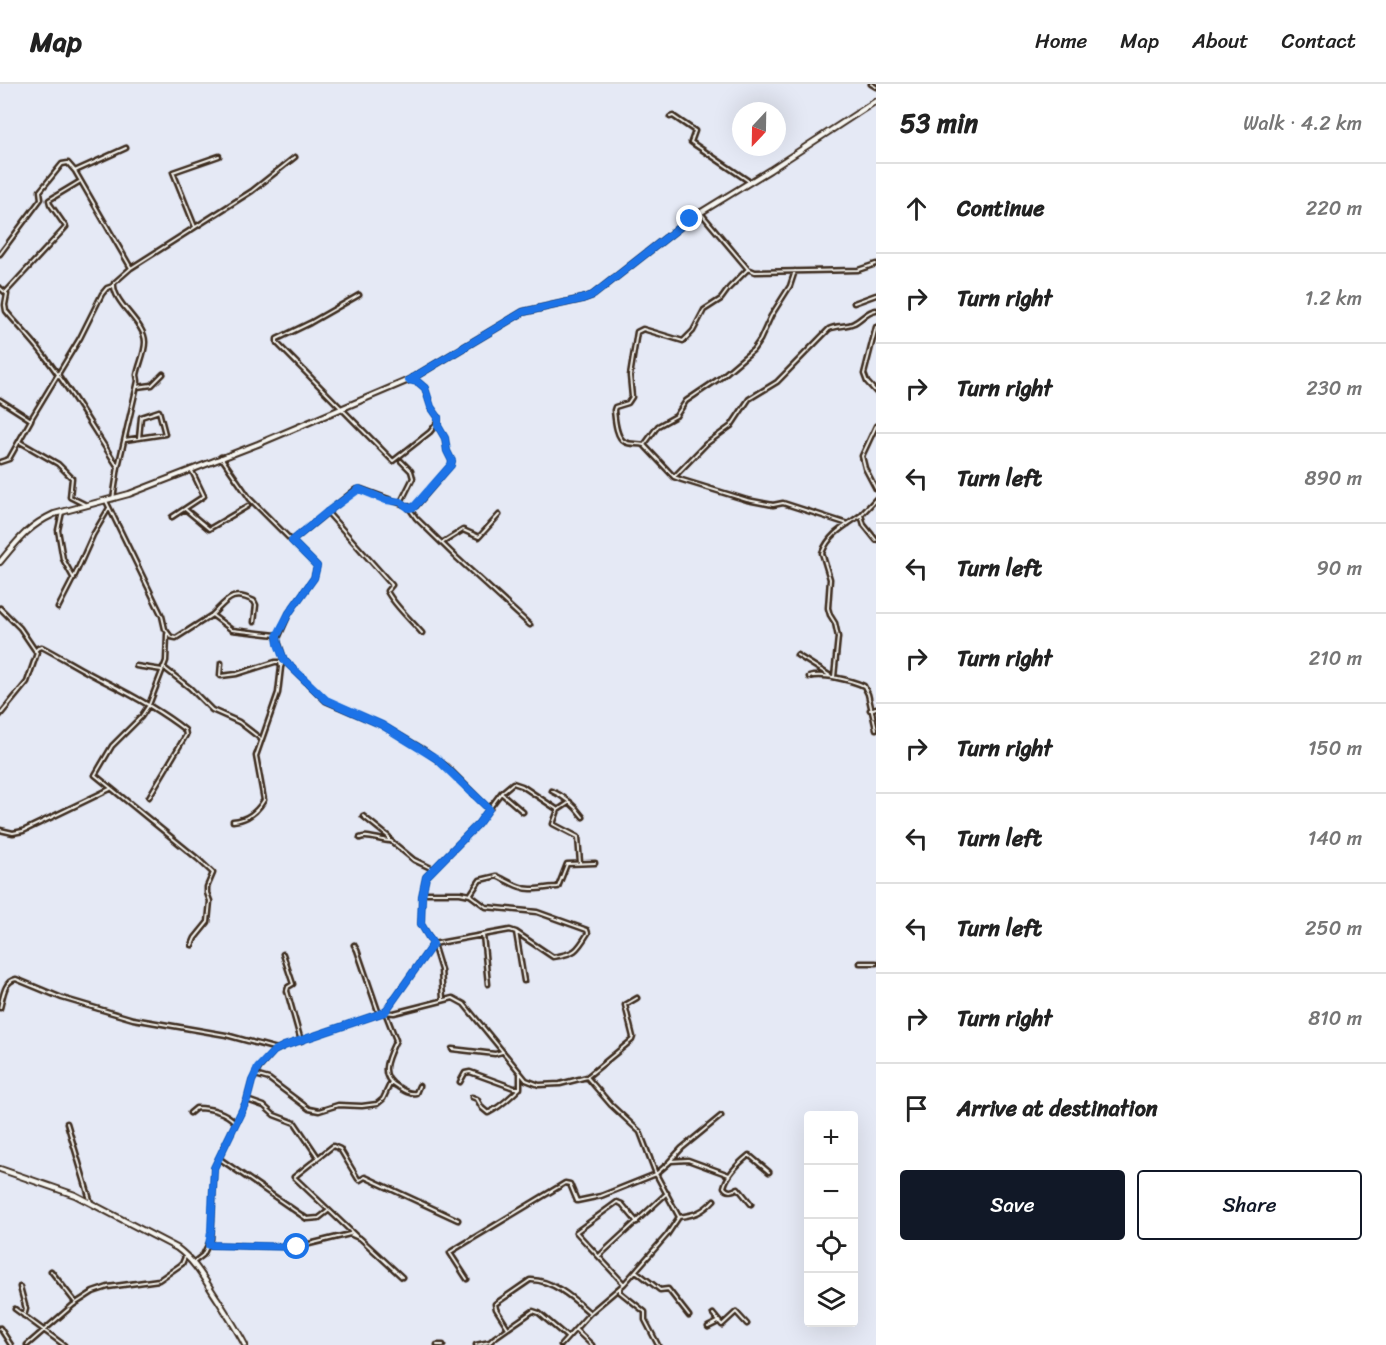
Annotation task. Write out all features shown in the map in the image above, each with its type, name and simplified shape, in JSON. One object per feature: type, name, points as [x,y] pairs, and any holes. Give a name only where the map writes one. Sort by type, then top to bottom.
[{"type":"street","points":[[871,84],[876,87]]},
{"type":"street","points":[[0,562],[27,530],[44,519],[113,499],[258,444],[409,380],[523,312],[593,295],[700,212],[876,101]]},
{"type":"street","points":[[670,117],[673,116],[695,131],[691,142],[750,182]]},
{"type":"street","points":[[75,171],[126,148]]},
{"type":"street","points":[[195,227],[172,171],[219,156]]},
{"type":"street","points":[[0,462],[9,459],[20,442],[107,288],[113,286],[115,281],[131,268],[252,191],[295,157]]},
{"type":"street","points":[[0,254],[41,199],[40,190],[62,164],[68,163],[75,171],[131,268]]},
{"type":"street","points":[[80,182],[50,200],[50,204],[66,226],[6,292],[6,312],[43,354],[81,406],[93,430],[118,467]]},
{"type":"street","points":[[700,212],[748,269],[760,273],[858,270],[876,264]]},
{"type":"street","points":[[748,269],[729,288],[723,298],[704,310],[693,331],[683,341],[643,329],[637,332],[630,376],[632,397],[628,403],[615,407],[614,410],[621,439],[626,444],[641,444],[674,477],[697,486],[747,500],[773,505],[783,503],[848,524]]},
{"type":"street","points":[[644,446],[658,426],[676,416],[687,401],[720,378],[753,350],[771,315],[790,286],[795,271]]},
{"type":"street","points":[[113,286],[144,338],[145,345],[113,499]]},
{"type":"street","points":[[0,288],[6,292]]},
{"type":"street","points":[[358,295],[276,341],[393,461],[430,432],[437,423],[438,417],[431,407],[425,388],[418,382],[409,380]]},
{"type":"street","points":[[854,303],[876,295]]},
{"type":"street","points":[[674,477],[706,444],[731,426],[749,399],[779,381],[829,329],[851,325],[869,312],[876,310]]},
{"type":"street","points":[[876,327],[864,374],[867,382],[876,392]]},
{"type":"street","points":[[137,387],[152,385],[163,374]]},
{"type":"street","points":[[0,400],[31,419]]},
{"type":"street","points":[[125,440],[139,438],[165,434],[159,411],[141,417],[139,438]]},
{"type":"street","points":[[409,508],[416,506],[452,463],[445,438],[437,423]]},
{"type":"street","points":[[876,426],[862,456],[865,468],[876,489]]},
{"type":"street","points":[[20,442],[70,473],[73,480],[70,497],[83,502],[85,506]]},
{"type":"street","points":[[221,457],[250,499],[317,566],[314,578],[289,613],[277,636],[284,660],[326,700],[382,725],[437,759],[489,809]]},
{"type":"street","points":[[401,461],[411,471],[413,478],[401,502]]},
{"type":"street","points":[[172,517],[204,496],[191,469]]},
{"type":"street","points":[[292,541],[359,489],[386,500],[401,502],[530,625]]},
{"type":"street","points":[[834,677],[838,637],[835,622],[828,608],[830,579],[822,553],[830,538],[861,515],[876,499]]},
{"type":"street","points":[[106,501],[162,616],[167,654],[149,705],[141,717],[115,743],[95,773],[95,777],[213,873],[207,893],[210,901],[208,922],[192,945]]},
{"type":"street","points":[[185,509],[208,529],[248,506]]},
{"type":"street","points":[[58,608],[109,508]]},
{"type":"street","points":[[62,512],[58,530],[63,559],[74,579]]},
{"type":"street","points":[[327,512],[392,585],[387,591],[392,600],[401,607],[422,633]]},
{"type":"street","points":[[442,543],[463,530],[481,537],[499,515]]},
{"type":"street","points":[[861,515],[864,525],[876,540]]},
{"type":"street","points":[[165,629],[171,637],[176,638],[212,615],[229,598],[239,595],[254,601],[256,605],[254,622]]},
{"type":"street","points":[[0,608],[20,628],[36,655],[28,672],[27,682],[0,715]]},
{"type":"street","points":[[212,615],[232,630],[270,633],[277,636]]},
{"type":"street","points":[[35,651],[42,647],[149,705],[183,728],[186,734],[149,797]]},
{"type":"street","points":[[797,655],[829,675],[864,686],[876,729]]},
{"type":"street","points":[[233,821],[240,821],[251,815],[264,800],[256,763],[261,738],[278,693],[284,660]]},
{"type":"street","points":[[221,663],[221,676],[237,674],[275,662],[280,662],[281,667]]},
{"type":"street","points":[[136,666],[163,669],[190,688],[212,710],[239,722],[261,738]]},
{"type":"street","points":[[809,677],[829,675]]},
{"type":"street","points":[[870,710],[876,708]]},
{"type":"street","points":[[443,999],[441,970],[433,944],[421,924],[426,877],[478,824],[501,793],[513,783],[546,800],[558,810]]},
{"type":"street","points":[[0,830],[13,833],[23,831],[110,789]]},
{"type":"street","points":[[552,791],[570,802],[583,817]]},
{"type":"street","points":[[501,793],[523,812]]},
{"type":"street","points":[[570,802],[558,810],[553,824],[578,837],[580,863]]},
{"type":"street","points":[[363,816],[389,837],[388,841]]},
{"type":"street","points":[[360,837],[367,836],[396,844],[414,860],[433,869]]},
{"type":"street","points":[[470,895],[480,880],[497,876],[523,888],[535,890],[544,887],[558,888],[567,864],[595,863]]},
{"type":"street","points":[[385,1012],[433,944],[510,930],[553,957],[563,956],[577,950],[588,933],[587,930],[537,912],[486,907],[470,895],[423,893]]},
{"type":"street","points":[[516,932],[524,981]]},
{"type":"street","points":[[483,935],[488,984]]},
{"type":"street","points":[[354,945],[380,1014]]},
{"type":"street","points":[[283,954],[293,984],[288,987],[287,991],[301,1041]]},
{"type":"street","points":[[860,963],[876,963]]},
{"type":"street","points":[[0,1008],[6,987],[10,981],[16,979],[62,998],[139,1020],[223,1034],[277,1049]]},
{"type":"street","points":[[194,1263],[209,1245],[213,1174],[218,1159],[247,1100],[258,1068],[277,1049],[385,1012],[394,1013],[453,998],[464,1004],[529,1083],[546,1086],[587,1077],[632,1040],[625,1005],[638,998]]},
{"type":"street","points":[[385,1012],[396,1040],[385,1065],[388,1079],[394,1086],[412,1094],[416,1093],[419,1086]]},
{"type":"street","points":[[452,1049],[495,1054],[502,1052]]},
{"type":"street","points":[[472,1097],[477,1099],[488,1113],[504,1104],[520,1088],[520,1071]]},
{"type":"street","points":[[460,1082],[465,1073],[470,1072],[514,1088],[520,1088]]},
{"type":"street","points":[[255,1075],[269,1079],[309,1110],[319,1111],[338,1105],[377,1104],[383,1099],[391,1082]]},
{"type":"street","points":[[587,1077],[611,1105],[640,1132],[657,1174],[679,1217]]},
{"type":"street","points":[[247,1100],[264,1106],[274,1115],[295,1123],[318,1157]]},
{"type":"street","points":[[190,1113],[196,1108],[207,1108],[223,1113],[235,1122]]},
{"type":"street","points":[[467,1279],[450,1253],[457,1246],[470,1241],[565,1184],[570,1184],[574,1199],[577,1201],[601,1196],[657,1174],[682,1148],[721,1116]]},
{"type":"street","points":[[67,1123],[91,1203]]},
{"type":"street","points":[[402,1277],[328,1211],[294,1177],[333,1146],[340,1149],[358,1179],[365,1177],[458,1220]]},
{"type":"street","points":[[751,1204],[738,1188],[731,1191],[724,1187],[729,1175],[746,1156],[750,1155],[769,1172]]},
{"type":"street","points":[[218,1159],[307,1219],[319,1218],[328,1211]]},
{"type":"street","points":[[669,1162],[688,1160],[729,1175]]},
{"type":"street","points":[[0,1170],[51,1186],[91,1203],[185,1254],[194,1263],[236,1327],[245,1345]]},
{"type":"street","points":[[598,1257],[667,1193]]},
{"type":"street","points":[[679,1217],[696,1215],[714,1200]]},
{"type":"street","points":[[624,1284],[577,1234],[577,1230],[617,1202],[622,1204],[637,1222]]},
{"type":"street","points":[[561,1345],[590,1313],[636,1271],[668,1235],[679,1217]]},
{"type":"street","points":[[209,1245],[291,1248],[338,1236],[356,1236]]},
{"type":"street","points":[[27,1345],[76,1303],[96,1290],[159,1280],[182,1264],[185,1254]]},
{"type":"street","points":[[51,1270],[76,1303]]},
{"type":"street","points":[[636,1271],[660,1290],[668,1289],[689,1316]]},
{"type":"street","points":[[508,1328],[495,1304],[530,1280],[545,1283],[563,1292],[590,1313]]},
{"type":"street","points":[[20,1287],[27,1309],[24,1316]]},
{"type":"street","points":[[620,1288],[620,1292],[645,1312],[645,1320],[658,1345]]},
{"type":"street","points":[[15,1309],[64,1345]]},
{"type":"street","points":[[476,1345],[490,1342],[531,1312],[536,1311],[567,1337]]},
{"type":"street","points":[[713,1314],[717,1322],[722,1325],[736,1312],[747,1324]]},
{"type":"street","points":[[708,1328],[717,1322]]},
{"type":"street","points":[[0,1328],[11,1345]]},
{"type":"street","points":[[576,1330],[592,1345]]},
{"type":"street","points":[[490,1342],[493,1345]]},
{"type":"street","points":[[437,1345],[442,1345]]},
{"type":"route","points":[[297,1247],[209,1245],[213,1174],[220,1153],[247,1100],[258,1068],[274,1051],[385,1012],[433,944],[421,924],[422,896],[426,877],[478,824],[489,809],[437,759],[382,725],[326,700],[284,660],[277,636],[289,613],[314,578],[317,566],[292,541],[359,489],[386,500],[401,502],[409,508],[414,507],[451,465],[452,461],[447,451],[445,438],[437,423],[438,417],[431,407],[425,388],[422,384],[409,380],[523,312],[593,295],[690,219]]}]
